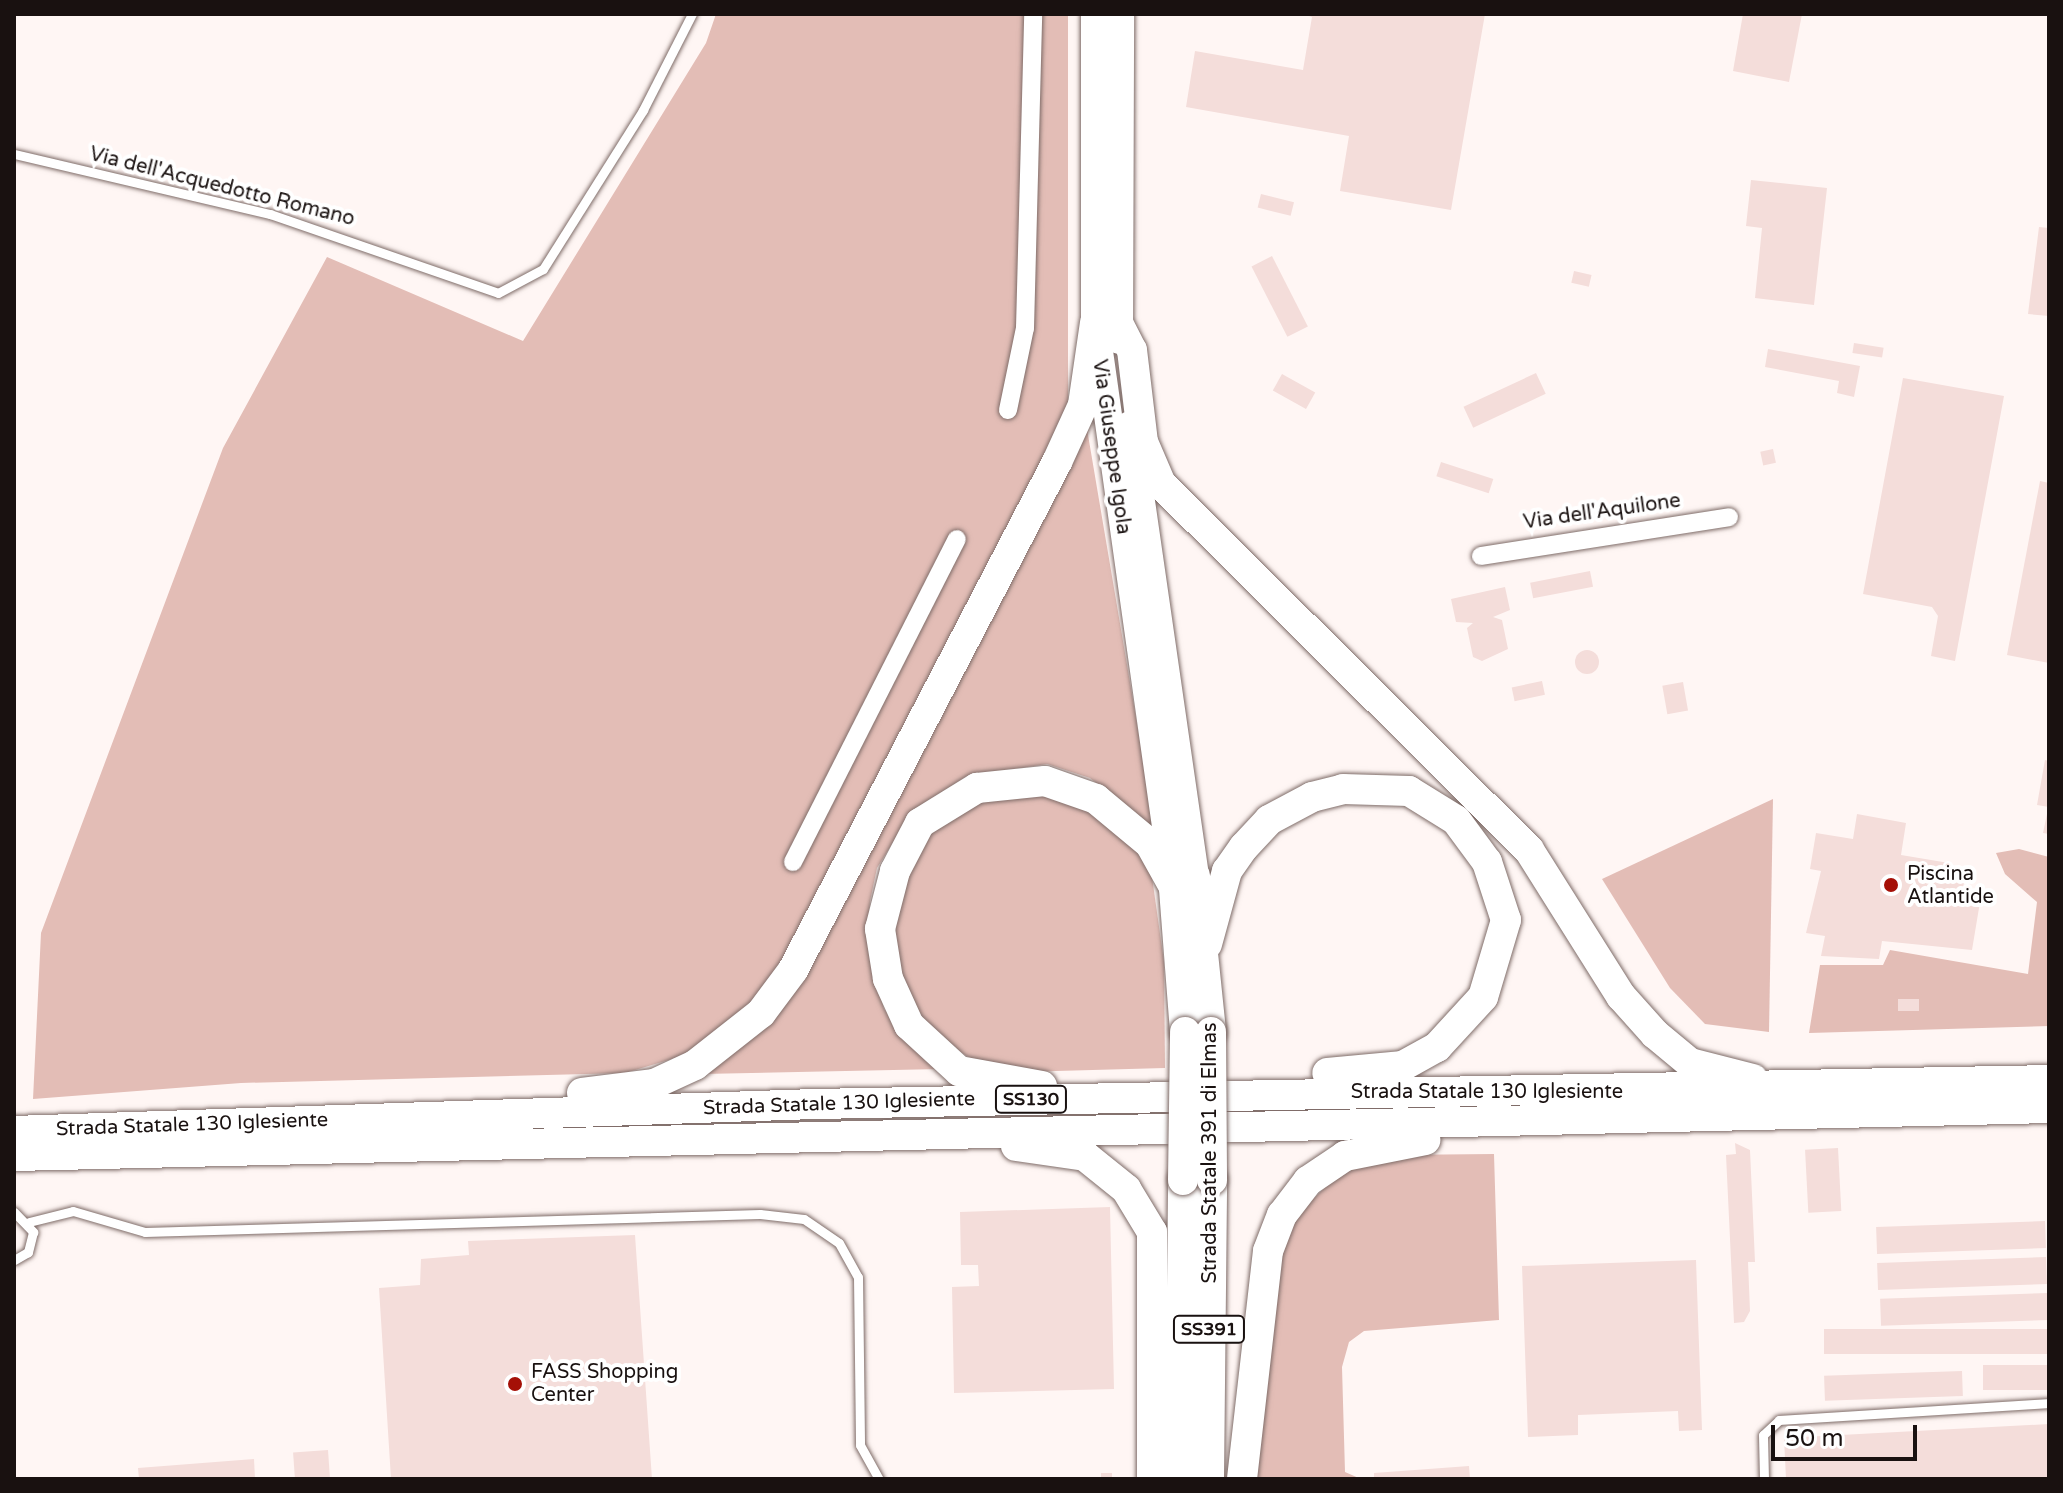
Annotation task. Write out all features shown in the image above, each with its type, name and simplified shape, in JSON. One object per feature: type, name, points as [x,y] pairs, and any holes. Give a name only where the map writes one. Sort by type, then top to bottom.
[{"type":"highway","points":[[1105,321],[1132,350],[1143,442],[1161,484],[1529,850],[1621,996],[1655,1034],[1690,1063],[1793,1089]]},
{"type":"highway","points":[[445,1116],[480,1099],[654,1084],[695,1065],[761,1013],[793,970],[1057,462],[1083,405],[1105,321]]},
{"type":"highway","points":[[1103,1097],[959,1071],[909,1025],[888,979],[880,929],[895,871],[920,823],[977,788],[1045,781],[1096,799],[1150,844],[1181,880]]},
{"type":"highway","points":[[1207,944],[1235,859],[1269,820],[1312,797],[1343,789],[1409,791],[1456,820],[1487,862],[1506,920],[1496,970],[1469,1017],[1403,1066],[1284,1074],[1260,1093]]},
{"type":"highway","name":"Strada Statale 391 di Elmas","points":[[1181,880],[1207,944],[1198,1032],[1197,1180],[1209,1479]]},
{"type":"highway","name":"Strada Statale 391 di Elmas","points":[[1181,880],[1198,1032]]},
{"type":"highway","name":"Strada Statale 130 Iglesiente","points":[[14,1131],[1260,1093],[1793,1089],[2049,1080]]},
{"type":"highway","name":"Strada Statale 130 Iglesiente","points":[[14,1156],[2049,1108]]},
{"type":"highway","points":[[1242,1479],[1268,1251],[1282,1215],[1308,1181],[1345,1156],[1390,1141],[1522,1137],[1571,1120]]},
{"type":"highway","points":[[944,1132],[1085,1156],[1141,1209],[1152,1232],[1156,1311],[1152,1479]]},
{"type":"highway","name":"Strada Statale 391 di Elmas","points":[[1180,1479],[1197,1180]]},
{"type":"main road","name":"Via Giuseppe Igola","points":[[1095,14],[1105,321],[1181,880]]},
{"type":"main road","name":"Via Giuseppe Igola","points":[[1105,321],[1120,14]]},
{"type":"street","points":[[1008,410],[1025,328],[1033,14]]},
{"type":"street","name":"Via dell'Aquilone","points":[[1481,556],[1729,517]]},
{"type":"street","points":[[793,862],[957,539]]},
{"type":"lane","name":"Via dell'Acquedotto Romano","points":[[14,154],[270,214],[498,293],[543,269],[643,110],[692,14]]},
{"type":"lane","points":[[14,1212],[29,1222],[73,1211],[145,1232],[777,1214],[804,1219],[839,1243],[858,1277],[860,1445],[879,1479]]},
{"type":"lane","points":[[14,1260],[32,1242],[29,1222]]},
{"type":"lane","points":[[1764,1479],[1763,1435],[1779,1420],[2049,1403]]},
{"type":"shaded area","points":[[716,14],[1068,14],[1068,409],[776,974],[753,1003],[682,1056],[625,1073],[241,1083],[33,1099],[41,933],[223,448],[327,257],[523,341],[706,43]]},
{"type":"shaded area","points":[[1086,423],[1155,830],[1090,778],[1047,764],[967,776],[927,801],[900,831],[877,868],[870,901],[867,941],[884,1009],[941,1069],[702,1074],[771,1020]]},
{"type":"shaded area","points":[[1014,788],[1093,804],[1139,850],[1152,877],[1164,962],[1165,1068],[1020,1072],[978,1063],[926,1030],[897,976],[893,906],[921,841],[949,815]]},
{"type":"shaded area","points":[[1773,799],[1769,1032],[1705,1024],[1670,988],[1602,879]]},
{"type":"shaded area","points":[[2019,849],[2049,857],[2049,1026],[1809,1033],[1820,965],[1883,965],[1890,950],[2028,974],[2037,902],[2005,874],[1996,853]]},
{"type":"shaded area","points":[[1494,1154],[1499,1320],[1364,1331],[1349,1342],[1342,1367],[1345,1472],[1361,1479],[1252,1479],[1279,1260],[1297,1215],[1341,1172],[1391,1155]]},
{"type":"building","points":[[1303,14],[1485,14],[1451,210],[1340,191],[1349,136],[1186,107],[1195,51],[1303,70],[1312,17]]},
{"type":"building","points":[[1743,14],[1802,14],[1789,82],[1733,71]]},
{"type":"building","points":[[1751,180],[1827,188],[1814,305],[1755,298],[1762,228],[1746,226]]},
{"type":"building","points":[[1261,194],[1294,202],[1291,216],[1258,208]]},
{"type":"building","points":[[2039,227],[2049,228],[2049,316],[2028,314]]},
{"type":"building","points":[[1272,256],[1308,326],[1287,337],[1252,266]]},
{"type":"building","points":[[1574,271],[1592,275],[1589,287],[1571,283]]},
{"type":"building","points":[[1854,343],[1884,348],[1882,358],[1852,353]]},
{"type":"building","points":[[1768,349],[1860,366],[1854,397],[1837,393],[1839,381],[1765,367]]},
{"type":"building","points":[[1536,373],[1546,394],[1473,428],[1463,407]]},
{"type":"building","points":[[1282,374],[1315,392],[1306,409],[1273,391]]},
{"type":"building","points":[[1903,378],[2004,396],[1955,661],[1931,656],[1938,616],[1932,607],[1863,594]]},
{"type":"building","points":[[1773,449],[1776,463],[1763,465],[1760,452]]},
{"type":"building","points":[[1441,462],[1493,479],[1489,493],[1436,476]]},
{"type":"building","points":[[2040,481],[2049,483],[2049,663],[2007,655]]},
{"type":"building","points":[[1590,571],[1593,587],[1533,598],[1530,583]]},
{"type":"building","points":[[1505,587],[1510,610],[1493,617],[1502,620],[1508,649],[1482,661],[1473,657],[1467,628],[1473,623],[1456,622],[1451,599]]},
{"type":"building","points":[[1587,650],[1598,657],[1599,662],[1592,673],[1587,674],[1576,667],[1575,662],[1582,651]]},
{"type":"building","points":[[1542,681],[1545,695],[1515,701],[1512,687]]},
{"type":"building","points":[[1683,682],[1688,711],[1667,714],[1662,686]]},
{"type":"building","points":[[2045,760],[2049,761],[2049,807],[2037,805]]},
{"type":"building","points":[[2049,809],[2049,834],[2043,833]]},
{"type":"building","name":"Piscina Atlantide","points":[[1857,814],[1906,823],[1901,855],[1949,863],[1948,874],[1965,877],[1962,894],[1981,896],[1972,950],[1882,941],[1879,959],[1821,956],[1825,936],[1806,933],[1821,871],[1810,869],[1816,833],[1853,839]]},
{"type":"building","points":[[1898,999],[1919,999],[1919,1011],[1898,1011]]},
{"type":"building","points":[[1735,1143],[1750,1150],[1755,1262],[1748,1262],[1750,1311],[1744,1322],[1734,1323],[1726,1155],[1736,1154]]},
{"type":"building","points":[[1838,1148],[1841,1211],[1808,1213],[1805,1150]]},
{"type":"building","points":[[1110,1207],[1114,1389],[954,1393],[952,1287],[979,1286],[978,1265],[961,1265],[960,1212]]},
{"type":"building","points":[[2045,1221],[2046,1248],[1877,1254],[1876,1227]]},
{"type":"building","name":"FASS Shopping Center","points":[[635,1235],[652,1479],[391,1479],[379,1288],[420,1285],[421,1259],[469,1255],[468,1241]]},
{"type":"building","points":[[2046,1257],[2047,1284],[1878,1290],[1877,1263]]},
{"type":"building","points":[[1696,1260],[1702,1430],[1679,1431],[1678,1411],[1578,1415],[1578,1435],[1528,1437],[1522,1266]]},
{"type":"building","points":[[2048,1293],[2049,1320],[1881,1326],[1880,1299]]},
{"type":"building","points":[[1824,1329],[2049,1329],[2049,1354],[1824,1354]]},
{"type":"building","points":[[1983,1365],[2049,1365],[2049,1390],[1983,1390]]},
{"type":"building","points":[[1962,1371],[1963,1396],[1825,1401],[1824,1376]]},
{"type":"building","points":[[2049,1424],[2049,1479],[1786,1479],[1784,1438]]},
{"type":"building","points":[[328,1450],[330,1479],[295,1479],[293,1452]]},
{"type":"building","points":[[254,1459],[255,1479],[139,1479],[138,1468]]},
{"type":"building","points":[[1469,1466],[1470,1479],[1374,1479],[1374,1473]]},
{"type":"building","points":[[1101,1473],[1112,1473],[1112,1479],[1101,1479]]},
{"type":"place","name":"Piscina Atlantide","points":[[1891,885]]},
{"type":"place","name":"FASS Shopping Center","points":[[515,1384]]}]
